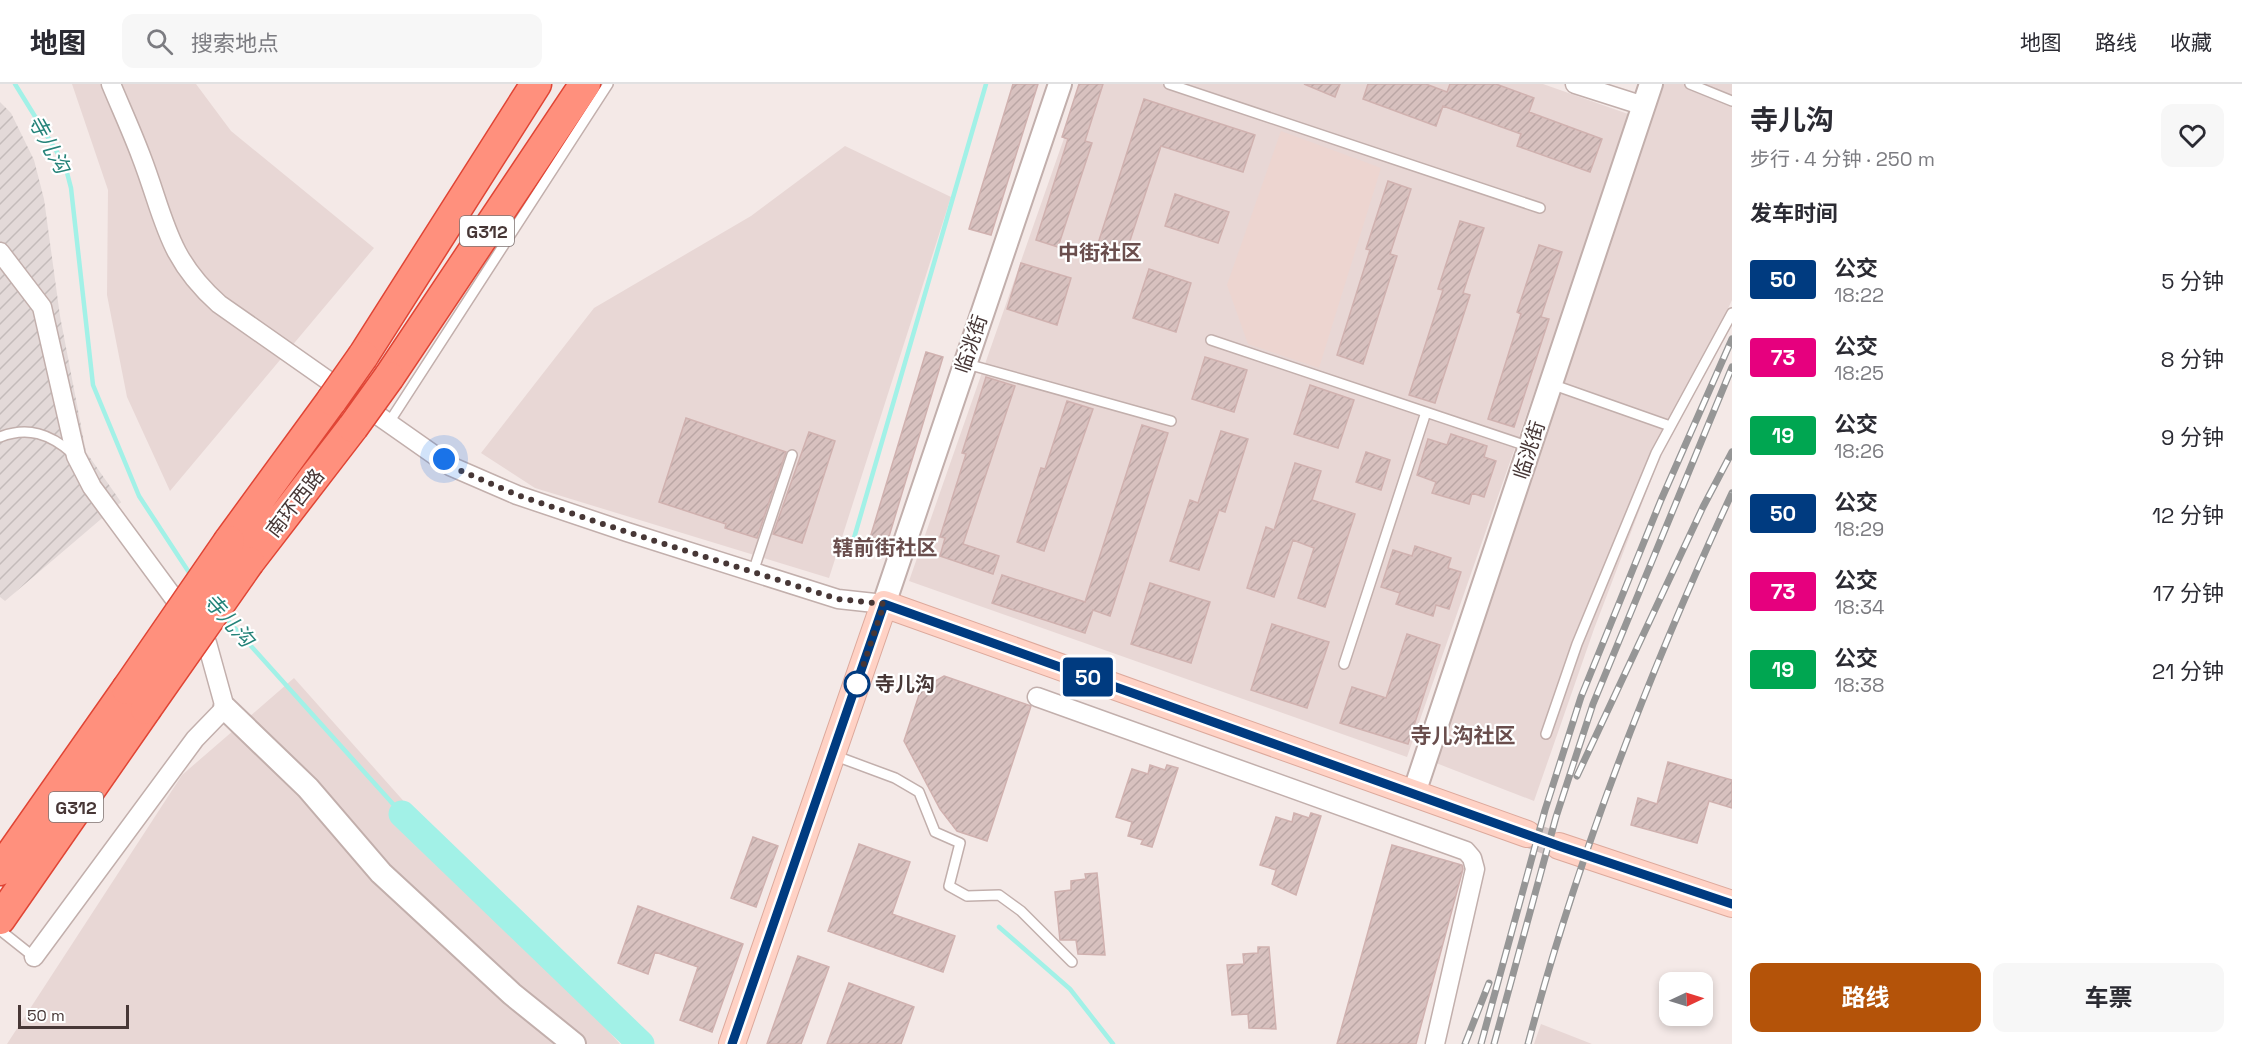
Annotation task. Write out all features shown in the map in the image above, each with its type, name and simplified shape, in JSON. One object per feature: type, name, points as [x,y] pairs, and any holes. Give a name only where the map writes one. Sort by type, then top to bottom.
[{"type":"highway","name":"南环西路","points":[[3,918],[136,699],[239,551],[332,400],[363,356],[536,84]]},
{"type":"highway","name":"南环西路","points":[[239,551],[353,427],[389,377],[585,84]]},
{"type":"highway","name":"南环西路","points":[[0,870],[136,699]]},
{"type":"main road","points":[[732,1044],[884,604],[1527,834]]},
{"type":"main road","points":[[1559,846],[1732,904]]},
{"type":"street","points":[[111,84],[142,156],[170,239],[181,263],[200,287],[219,303],[450,466],[517,495],[753,572],[838,599],[884,604]]},
{"type":"street","name":"临洮街","points":[[884,604],[1060,84]]},
{"type":"street","points":[[1575,84],[1644,106]]},
{"type":"street","name":"临洮街","points":[[1414,794],[1651,84]]},
{"type":"street","points":[[0,252],[42,307],[76,456],[92,487],[207,643],[225,708],[308,788],[381,873],[512,994],[574,1044]]},
{"type":"street","points":[[1038,697],[1466,851],[1472,858],[1475,869],[1435,1044]]},
{"type":"street","points":[[34,957],[195,739],[225,708]]},
{"type":"lane","points":[[388,424],[608,84]]},
{"type":"lane","points":[[1169,84],[1540,208]]},
{"type":"lane","points":[[1690,84],[1732,101]]},
{"type":"lane","points":[[1546,734],[1577,644],[1656,453],[1732,314]]},
{"type":"lane","points":[[1211,340],[1530,447]]},
{"type":"lane","points":[[965,363],[1171,421]]},
{"type":"lane","points":[[1551,384],[1670,426]]},
{"type":"lane","points":[[1344,664],[1426,412]]},
{"type":"lane","points":[[0,437],[17,430],[55,438],[76,456]]},
{"type":"lane","points":[[753,572],[792,455]]},
{"type":"lane","points":[[833,755],[895,778],[919,792],[935,832],[960,843],[949,886],[967,896],[999,895],[1021,911],[1072,962]]},
{"type":"lane","points":[[3,918],[34,957]]},
{"type":"shaded area","points":[[72,84],[196,84],[231,131],[374,248],[170,491],[127,397],[107,295],[108,190]]},
{"type":"shaded area","points":[[1083,84],[1543,84],[1631,115],[1407,757],[909,581]]},
{"type":"shaded area","points":[[1664,84],[1732,84],[1732,300],[1659,459],[1594,629],[1534,801],[1436,763]]},
{"type":"shaded area","points":[[0,102],[11,113],[34,160],[44,199],[60,316],[86,452],[121,502],[5,601],[0,597]]},
{"type":"shaded area","points":[[1281,131],[1381,168],[1319,368],[1248,344],[1227,285]]},
{"type":"shaded area","points":[[845,146],[951,197],[829,578],[535,488],[481,453],[594,308],[751,216]]},
{"type":"shaded area","points":[[294,678],[620,1044],[7,1044],[182,775]]},
{"type":"shaded area","points":[[1541,1024],[1592,1044],[1534,1044]]},
{"type":"building","points":[[1013,84],[1038,84],[991,235],[969,229]]},
{"type":"building","points":[[1079,84],[1103,84],[1085,141],[1092,143],[1058,247],[1036,240],[1068,139],[1062,137]]},
{"type":"building","points":[[1304,84],[1340,84],[1335,97]]},
{"type":"building","points":[[1368,84],[1426,84],[1447,92],[1450,84],[1496,84],[1534,98],[1529,112],[1602,139],[1590,172],[1517,146],[1521,134],[1443,106],[1436,126],[1363,99]]},
{"type":"building","points":[[1144,99],[1255,135],[1243,172],[1161,146],[1123,262],[1095,253]]},
{"type":"building","points":[[1388,181],[1411,189],[1390,254],[1397,256],[1363,364],[1337,355],[1370,250],[1366,249]]},
{"type":"building","points":[[1175,194],[1229,212],[1218,243],[1165,226]]},
{"type":"building","points":[[1460,221],[1484,228],[1463,293],[1470,295],[1435,403],[1409,395],[1443,290],[1438,289]]},
{"type":"building","points":[[1539,245],[1562,252],[1541,317],[1549,319],[1514,427],[1488,419],[1521,314],[1517,312]]},
{"type":"building","points":[[1021,263],[1071,278],[1057,325],[1007,309]]},
{"type":"building","points":[[1149,269],[1191,283],[1176,332],[1133,318]]},
{"type":"building","points":[[926,352],[943,357],[884,553],[867,548]]},
{"type":"building","points":[[1205,357],[1247,370],[1234,412],[1192,399]]},
{"type":"building","points":[[986,377],[1015,386],[963,544],[999,556],[993,574],[940,556],[945,538],[940,537],[966,454],[962,453]]},
{"type":"building","points":[[1310,385],[1354,400],[1338,448],[1294,434]]},
{"type":"building","points":[[1067,401],[1093,409],[1044,551],[1017,542],[1041,468],[1045,469]]},
{"type":"building","points":[[686,418],[786,452],[757,538],[725,528],[726,524],[659,502]]},
{"type":"building","points":[[1142,425],[1168,433],[1110,616],[1093,610],[1085,633],[992,603],[1002,575],[1085,602]]},
{"type":"building","points":[[1221,431],[1248,439],[1225,512],[1219,510],[1199,570],[1170,561],[1190,500],[1198,503]]},
{"type":"building","points":[[809,432],[835,441],[802,543],[773,534]]},
{"type":"building","points":[[1451,434],[1487,446],[1484,457],[1496,461],[1484,497],[1472,493],[1469,504],[1432,493],[1436,482],[1417,475],[1428,439],[1447,445]]},
{"type":"building","points":[[1366,452],[1390,460],[1381,490],[1356,482]]},
{"type":"building","points":[[1295,463],[1321,471],[1312,500],[1355,514],[1325,607],[1298,598],[1314,548],[1293,540],[1274,597],[1247,588],[1266,527],[1274,530]]},
{"type":"building","points":[[1415,546],[1451,558],[1448,568],[1461,572],[1449,609],[1436,605],[1433,616],[1396,604],[1400,593],[1381,587],[1393,550],[1412,556]]},
{"type":"building","points":[[1150,583],[1210,602],[1191,663],[1131,644]]},
{"type":"building","points":[[1272,624],[1329,642],[1307,708],[1251,690]]},
{"type":"building","points":[[1407,634],[1440,645],[1408,744],[1340,723],[1352,687],[1386,698]]},
{"type":"building","points":[[944,676],[1031,706],[987,841],[957,831],[940,809],[904,741],[921,689]]},
{"type":"building","points":[[1668,762],[1732,780],[1732,808],[1709,801],[1697,843],[1631,825],[1638,798],[1657,804]]},
{"type":"building","points":[[1150,765],[1165,770],[1167,765],[1178,768],[1152,847],[1141,844],[1143,840],[1128,836],[1132,822],[1116,817],[1132,769],[1148,774]]},
{"type":"building","points":[[1294,813],[1309,818],[1311,813],[1321,816],[1296,895],[1272,884],[1276,870],[1260,865],[1276,817],[1292,822]]},
{"type":"building","points":[[753,837],[778,846],[756,907],[731,898]]},
{"type":"building","points":[[859,844],[910,862],[892,914],[955,936],[943,972],[828,931]]},
{"type":"building","points":[[1392,845],[1462,865],[1463,869],[1416,1044],[1337,1044]]},
{"type":"building","points":[[1097,873],[1105,955],[1078,954],[1076,940],[1060,940],[1055,892],[1071,890],[1071,881],[1086,879],[1085,874]]},
{"type":"building","points":[[638,906],[743,944],[712,1032],[680,1020],[698,967],[655,952],[648,974],[618,963]]},
{"type":"building","points":[[1258,947],[1269,947],[1276,1029],[1249,1028],[1248,1014],[1232,1015],[1227,965],[1244,964],[1243,954],[1258,953]]},
{"type":"building","points":[[798,956],[829,967],[801,1044],[767,1044]]},
{"type":"building","points":[[849,983],[914,1007],[901,1044],[827,1044]]},
{"type":"waterway","name":"寺儿沟","points":[[15,84],[65,165],[71,188],[93,385],[139,496],[192,577]]},
{"type":"waterway","points":[[854,538],[986,84]]},
{"type":"waterway","name":"寺儿沟","points":[[224,616],[402,814]]},
{"type":"waterway","name":"寺儿沟","points":[[402,814],[641,1044]]},
{"type":"waterway","points":[[999,927],[1070,989],[1113,1044]]},
{"type":"tunnel","points":[[1527,834],[1559,846]]},
{"type":"railway","points":[[1481,1044],[1545,810],[1581,697],[1661,500],[1732,339]]},
{"type":"railway","points":[[1494,1044],[1556,817],[1593,704],[1732,367]]},
{"type":"railway","points":[[1577,776],[1703,507],[1732,452]]},
{"type":"railway","points":[[1528,1044],[1569,903],[1618,764],[1673,627],[1732,493]]},
{"type":"railway","points":[[1465,1044],[1489,983]]},
{"type":"bus line","name":"50","points":[[732,1044],[884,604],[1559,846],[1732,904]]},
{"type":"place","name":"寺儿沟","points":[[857,684]]},
{"type":"district","name":"中街社区","points":[[1100,252]]},
{"type":"district","name":"辖前街社区","points":[[885,547]]},
{"type":"district","name":"寺儿沟社区","points":[[1463,735]]},
{"type":"route","points":[[444,459],[450,466],[517,495],[627,532],[838,599],[884,604],[857,686],[857,684]]}]
